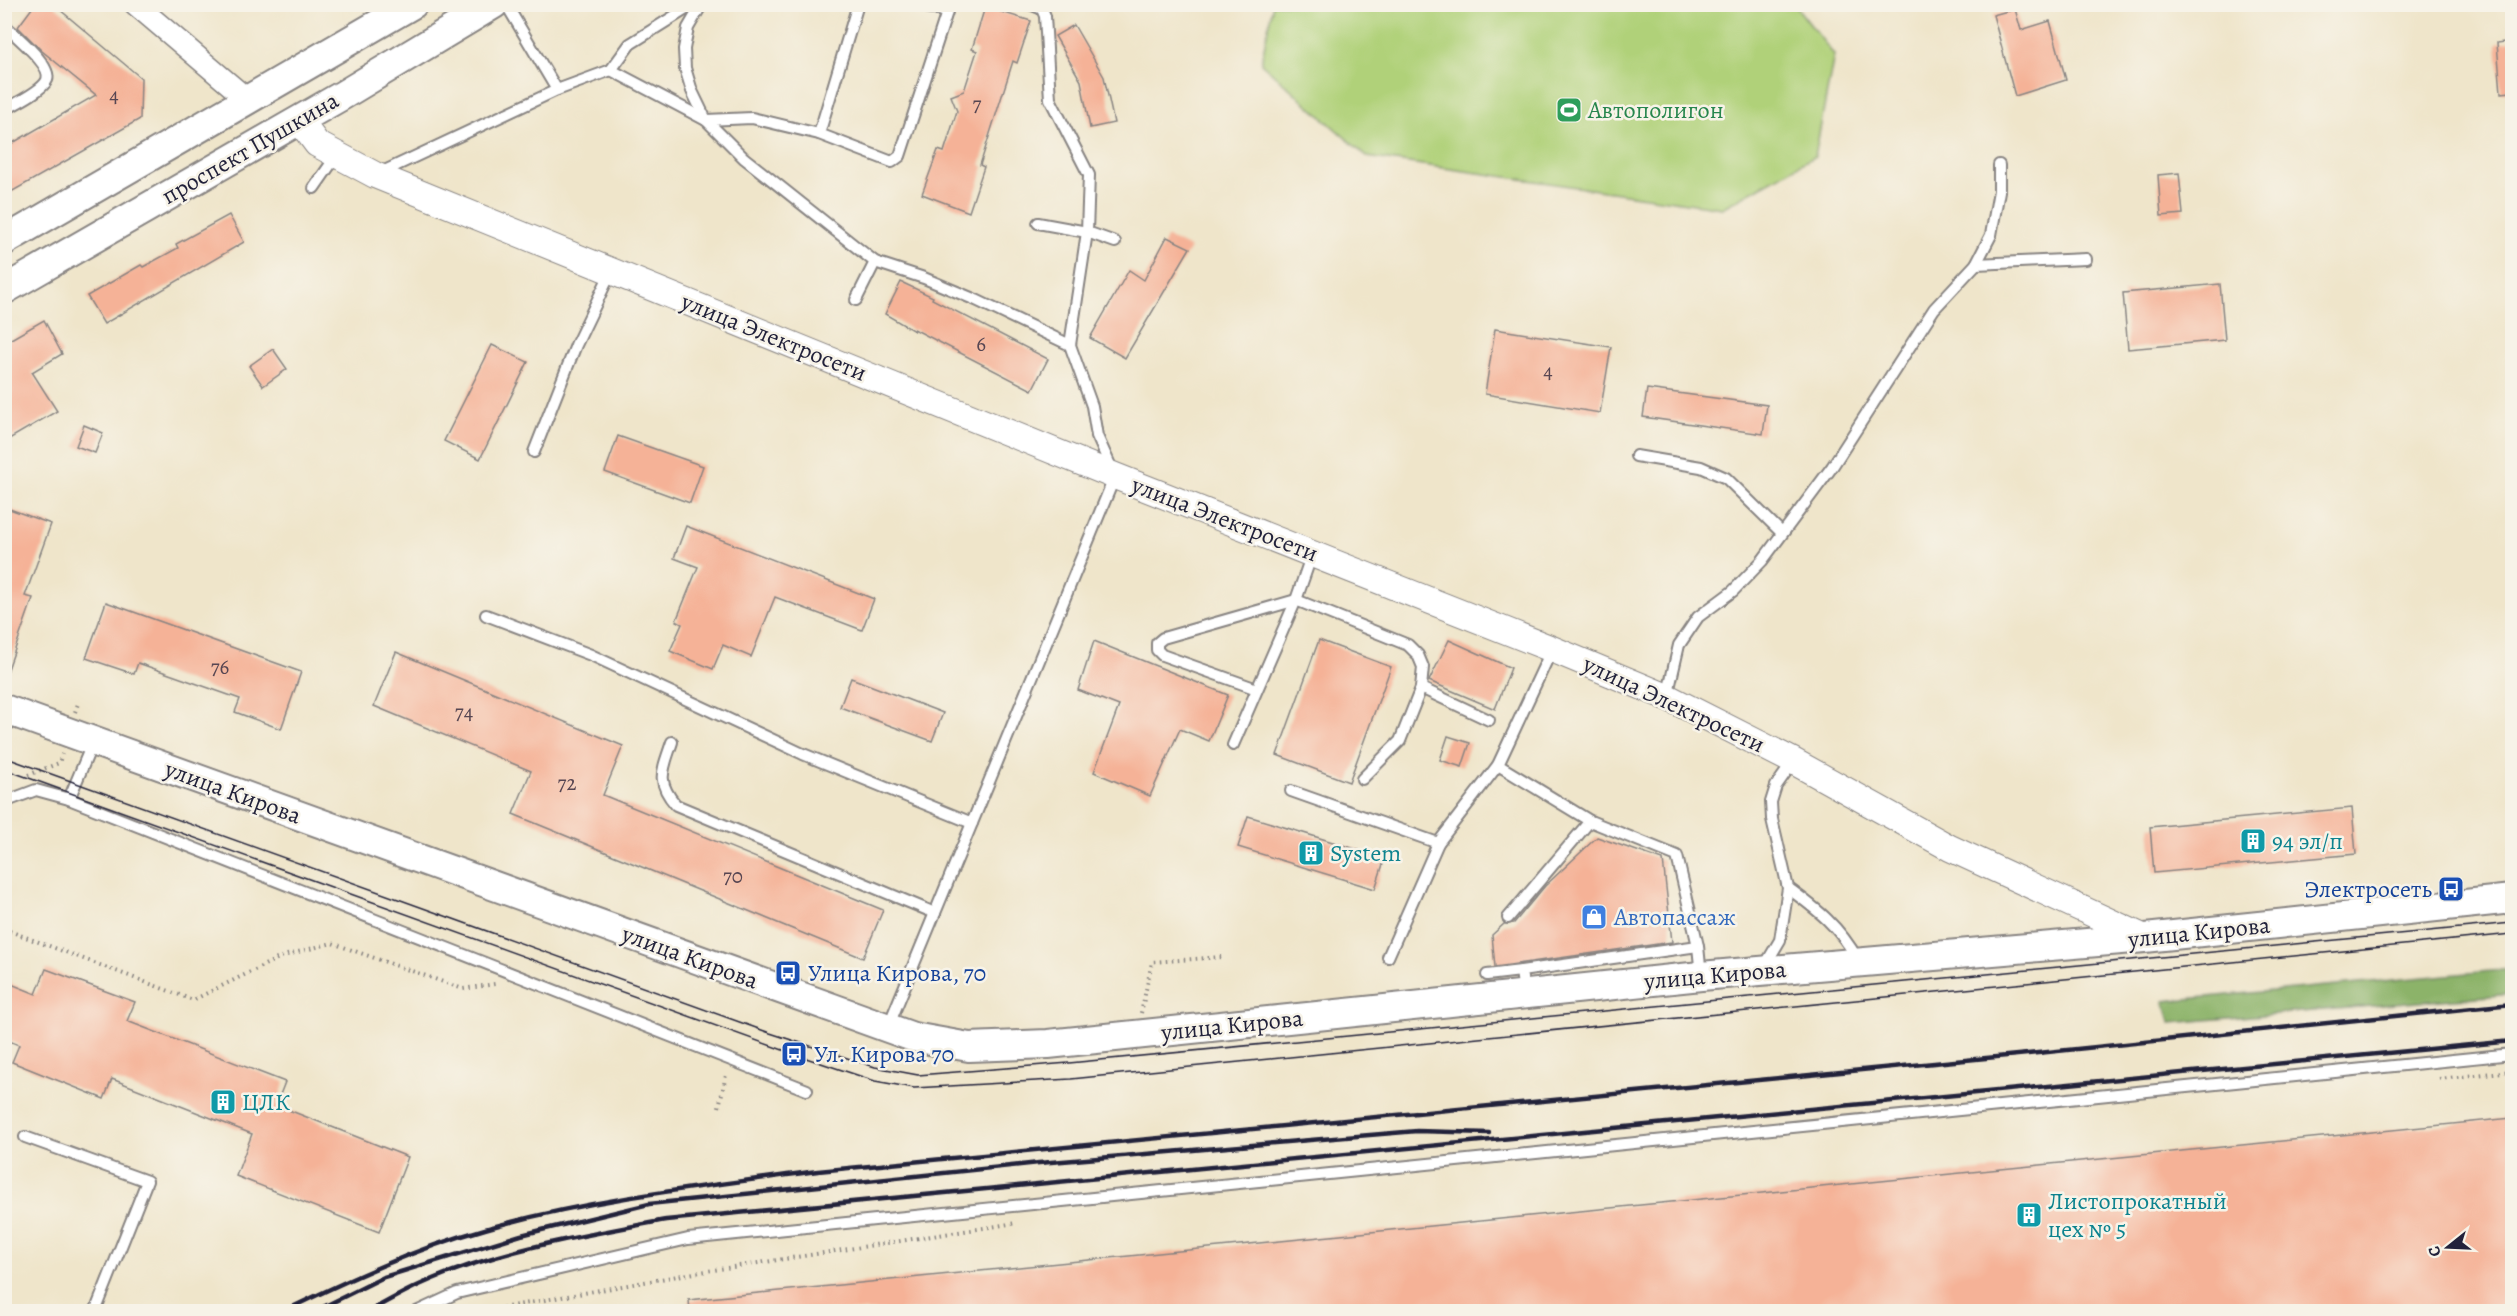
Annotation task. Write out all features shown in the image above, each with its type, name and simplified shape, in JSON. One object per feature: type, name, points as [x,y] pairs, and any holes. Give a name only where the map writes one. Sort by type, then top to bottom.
[{"type":"main road","name":"проспект Пушкина","points":[[4,241],[413,4]]},
{"type":"main road","name":"проспект Пушкина","points":[[4,290],[299,120],[494,4]]},
{"type":"main road","name":"улица Кирова","points":[[4,709],[887,1028],[937,1043],[969,1047],[1011,1047],[1522,983],[1701,976],[1859,963],[2145,938],[2512,899]]},
{"type":"street","points":[[135,4],[248,100]]},
{"type":"street","name":"улица Электросети","points":[[299,120],[317,144],[375,176],[1114,476],[1312,549],[1667,697],[1793,761],[1950,848],[2145,938]]},
{"type":"lane","points":[[506,4],[557,90]]},
{"type":"lane","points":[[375,176],[557,90],[611,70],[630,45],[694,4]]},
{"type":"lane","points":[[702,4],[688,28],[684,49],[685,68],[692,91],[706,120]]},
{"type":"lane","points":[[819,134],[858,4]]},
{"type":"lane","points":[[706,120],[752,118],[819,134],[888,162],[898,159],[950,8],[913,4]]},
{"type":"lane","points":[[887,1028],[1114,476],[1097,436],[1092,406],[1070,345],[1087,232],[1089,175],[1050,99],[1046,16],[1042,9],[1030,4]]},
{"type":"lane","points":[[4,25],[42,62],[48,71],[47,79],[40,88],[4,110]]},
{"type":"lane","points":[[611,70],[706,120],[744,158],[874,262],[924,278],[976,300],[1070,345]]},
{"type":"lane","points":[[314,188],[337,155]]},
{"type":"lane","points":[[1667,697],[1679,645],[1698,616],[1732,591],[1762,561],[1832,467],[1934,309],[1976,264],[1991,235],[1999,191],[1999,165]]},
{"type":"lane","points":[[1038,223],[1087,232],[1115,242]]},
{"type":"lane","points":[[1976,264],[2086,259]]},
{"type":"lane","points":[[856,300],[874,262]]},
{"type":"lane","points":[[534,452],[576,345],[611,271]]},
{"type":"lane","points":[[1636,456],[1701,467],[1726,478],[1782,533]]},
{"type":"lane","points":[[1233,745],[1296,600],[1312,549]]},
{"type":"lane","points":[[1257,689],[1162,655],[1157,650],[1157,643],[1163,638],[1296,600],[1408,645],[1418,655],[1423,667],[1421,688],[1400,741],[1362,779]]},
{"type":"lane","points":[[486,615],[591,655],[803,754],[972,823]]},
{"type":"lane","points":[[1389,957],[1438,843],[1498,765],[1552,648]]},
{"type":"lane","points":[[1421,688],[1489,720]]},
{"type":"lane","points":[[69,799],[93,741]]},
{"type":"lane","points":[[672,742],[661,776],[666,793],[676,805],[935,913]]},
{"type":"lane","points":[[1762,971],[1780,940],[1788,888],[1772,819],[1771,802],[1776,786],[1793,761]]},
{"type":"lane","points":[[1498,765],[1590,821],[1677,855],[1698,946],[1701,976]]},
{"type":"lane","points":[[4,802],[36,790],[69,799],[807,1090]]},
{"type":"lane","points":[[1291,791],[1438,843]]},
{"type":"lane","points":[[1508,918],[1590,821]]},
{"type":"lane","points":[[1788,888],[1827,917],[1847,940],[1859,963]]},
{"type":"lane","points":[[1487,975],[1522,983],[1698,946]]},
{"type":"lane","points":[[416,1311],[457,1293],[688,1239],[2512,1054]]},
{"type":"lane","points":[[25,1137],[147,1181],[95,1311]]},
{"type":"path","points":[[4,929],[193,1000],[283,956],[332,943],[463,989],[502,983]]},
{"type":"path","points":[[1140,1017],[1152,962],[1222,957]]},
{"type":"path","points":[[717,1071],[727,1076],[719,1107]]},
{"type":"path","points":[[2429,1080],[2512,1071]]},
{"type":"path","points":[[479,1311],[694,1273],[1023,1221]]},
{"type":"green space","name":"Автополигон","points":[[1273,4],[1795,5],[1834,55],[1815,156],[1722,208],[1367,157],[1261,63]]},
{"type":"green space","points":[[2512,969],[2512,994],[2171,1023],[2164,1001]]},
{"type":"building","points":[[35,4],[53,4],[141,78],[140,119],[4,196],[4,148],[96,95],[42,51],[18,27]]},
{"type":"building","points":[[985,7],[1031,21],[1017,63],[1013,61],[980,165],[984,167],[969,212],[922,194],[938,150],[944,152],[957,111],[951,96],[964,91],[977,51],[972,49]]},
{"type":"building","points":[[2015,9],[2021,30],[2050,21],[2066,80],[2015,96],[1993,15]]},
{"type":"building","points":[[1074,25],[1104,77],[1114,123],[1090,128],[1081,81],[1055,36]]},
{"type":"building","points":[[2512,41],[2512,92],[2501,93],[2497,43]]},
{"type":"building","points":[[2179,173],[2183,214],[2161,216],[2158,175]]},
{"type":"building","points":[[229,215],[244,242],[104,324],[87,296],[141,265],[143,267],[178,248],[176,244]]},
{"type":"building","points":[[1167,237],[1190,248],[1125,358],[1090,338],[1129,270],[1144,280]]},
{"type":"building","points":[[901,282],[1048,359],[1032,390],[885,314]]},
{"type":"building","points":[[2220,284],[2225,340],[2128,349],[2123,293]]},
{"type":"building","points":[[44,320],[62,354],[32,372],[57,411],[4,442],[4,343]]},
{"type":"building","points":[[1495,329],[1611,347],[1600,413],[1485,394]]},
{"type":"building","points":[[492,345],[528,362],[480,459],[444,441]]},
{"type":"building","points":[[273,349],[287,369],[263,386],[249,366]]},
{"type":"building","points":[[1647,389],[1767,405],[1763,434],[1643,417]]},
{"type":"building","points":[[84,425],[103,433],[95,453],[76,446]]},
{"type":"building","points":[[618,436],[703,466],[690,503],[605,472]]},
{"type":"building","points":[[4,507],[51,524],[25,596],[33,598],[7,672],[4,671]]},
{"type":"building","points":[[686,526],[874,599],[862,630],[775,597],[751,657],[723,645],[713,669],[670,651],[682,624],[676,621],[698,567],[674,558]]},
{"type":"building","points":[[106,602],[301,672],[281,729],[235,712],[240,699],[138,663],[134,674],[86,658]]},
{"type":"building","points":[[1319,640],[1391,667],[1349,782],[1277,755]]},
{"type":"building","points":[[1449,640],[1511,668],[1495,709],[1429,681]]},
{"type":"building","points":[[1094,641],[1228,695],[1209,741],[1180,729],[1150,796],[1094,772],[1119,706],[1078,690]]},
{"type":"building","points":[[396,652],[623,746],[603,795],[883,910],[863,958],[513,814],[531,771],[374,706]]},
{"type":"building","points":[[851,678],[943,713],[932,741],[840,707]]},
{"type":"building","points":[[1448,736],[1470,743],[1462,767],[1440,760]]},
{"type":"building","name":"94 эл/п","points":[[2352,808],[2356,854],[2154,873],[2150,827]]},
{"type":"building","name":"System","points":[[1248,816],[1385,858],[1375,889],[1238,847]]},
{"type":"building","points":[[1597,837],[1663,860],[1672,942],[1495,967],[1492,935],[1504,924],[1514,923],[1545,886]]},
{"type":"building","name":"ЦЛК","points":[[46,969],[135,1002],[127,1021],[285,1082],[276,1105],[408,1157],[379,1232],[236,1176],[252,1134],[112,1079],[104,1099],[12,1062],[19,1045],[4,1039],[4,981],[36,994]]},
{"type":"building","name":"Листопрокатный цех № 5","points":[[2512,1118],[2512,1311],[690,1311],[689,1300]]},
{"type":"tram line","points":[[4,757],[770,1033],[875,1067],[918,1075],[1069,1063],[2512,923]]},
{"type":"tram line","points":[[4,769],[794,1054],[875,1081],[914,1088],[1071,1079],[2512,934]]},
{"type":"railway","points":[[282,1312],[382,1266],[485,1229],[567,1209],[692,1188],[818,1171],[2038,1053],[2512,1004]]},
{"type":"railway","points":[[368,1312],[417,1286],[476,1263],[539,1246],[666,1220],[2512,1041]]},
{"type":"railway","points":[[313,1312],[384,1277],[521,1235],[649,1204],[1039,1163],[1417,1131],[1489,1133]]},
{"type":"place","name":"Автополигон","points":[[1569,110]]},
{"type":"place","name":"94 эл/п","points":[[2253,841]]},
{"type":"place","name":"System","points":[[1311,853]]},
{"type":"place","name":"Электросеть","points":[[2451,889]]},
{"type":"place","name":"Автопассаж","points":[[1594,917]]},
{"type":"place","name":"Улица Кирова, 70","points":[[788,973]]},
{"type":"place","name":"Ул. Кирова 70","points":[[794,1054]]},
{"type":"place","name":"ЦЛК","points":[[223,1102]]},
{"type":"place","name":"Листопрокатный цех № 5","points":[[2029,1215]]}]
